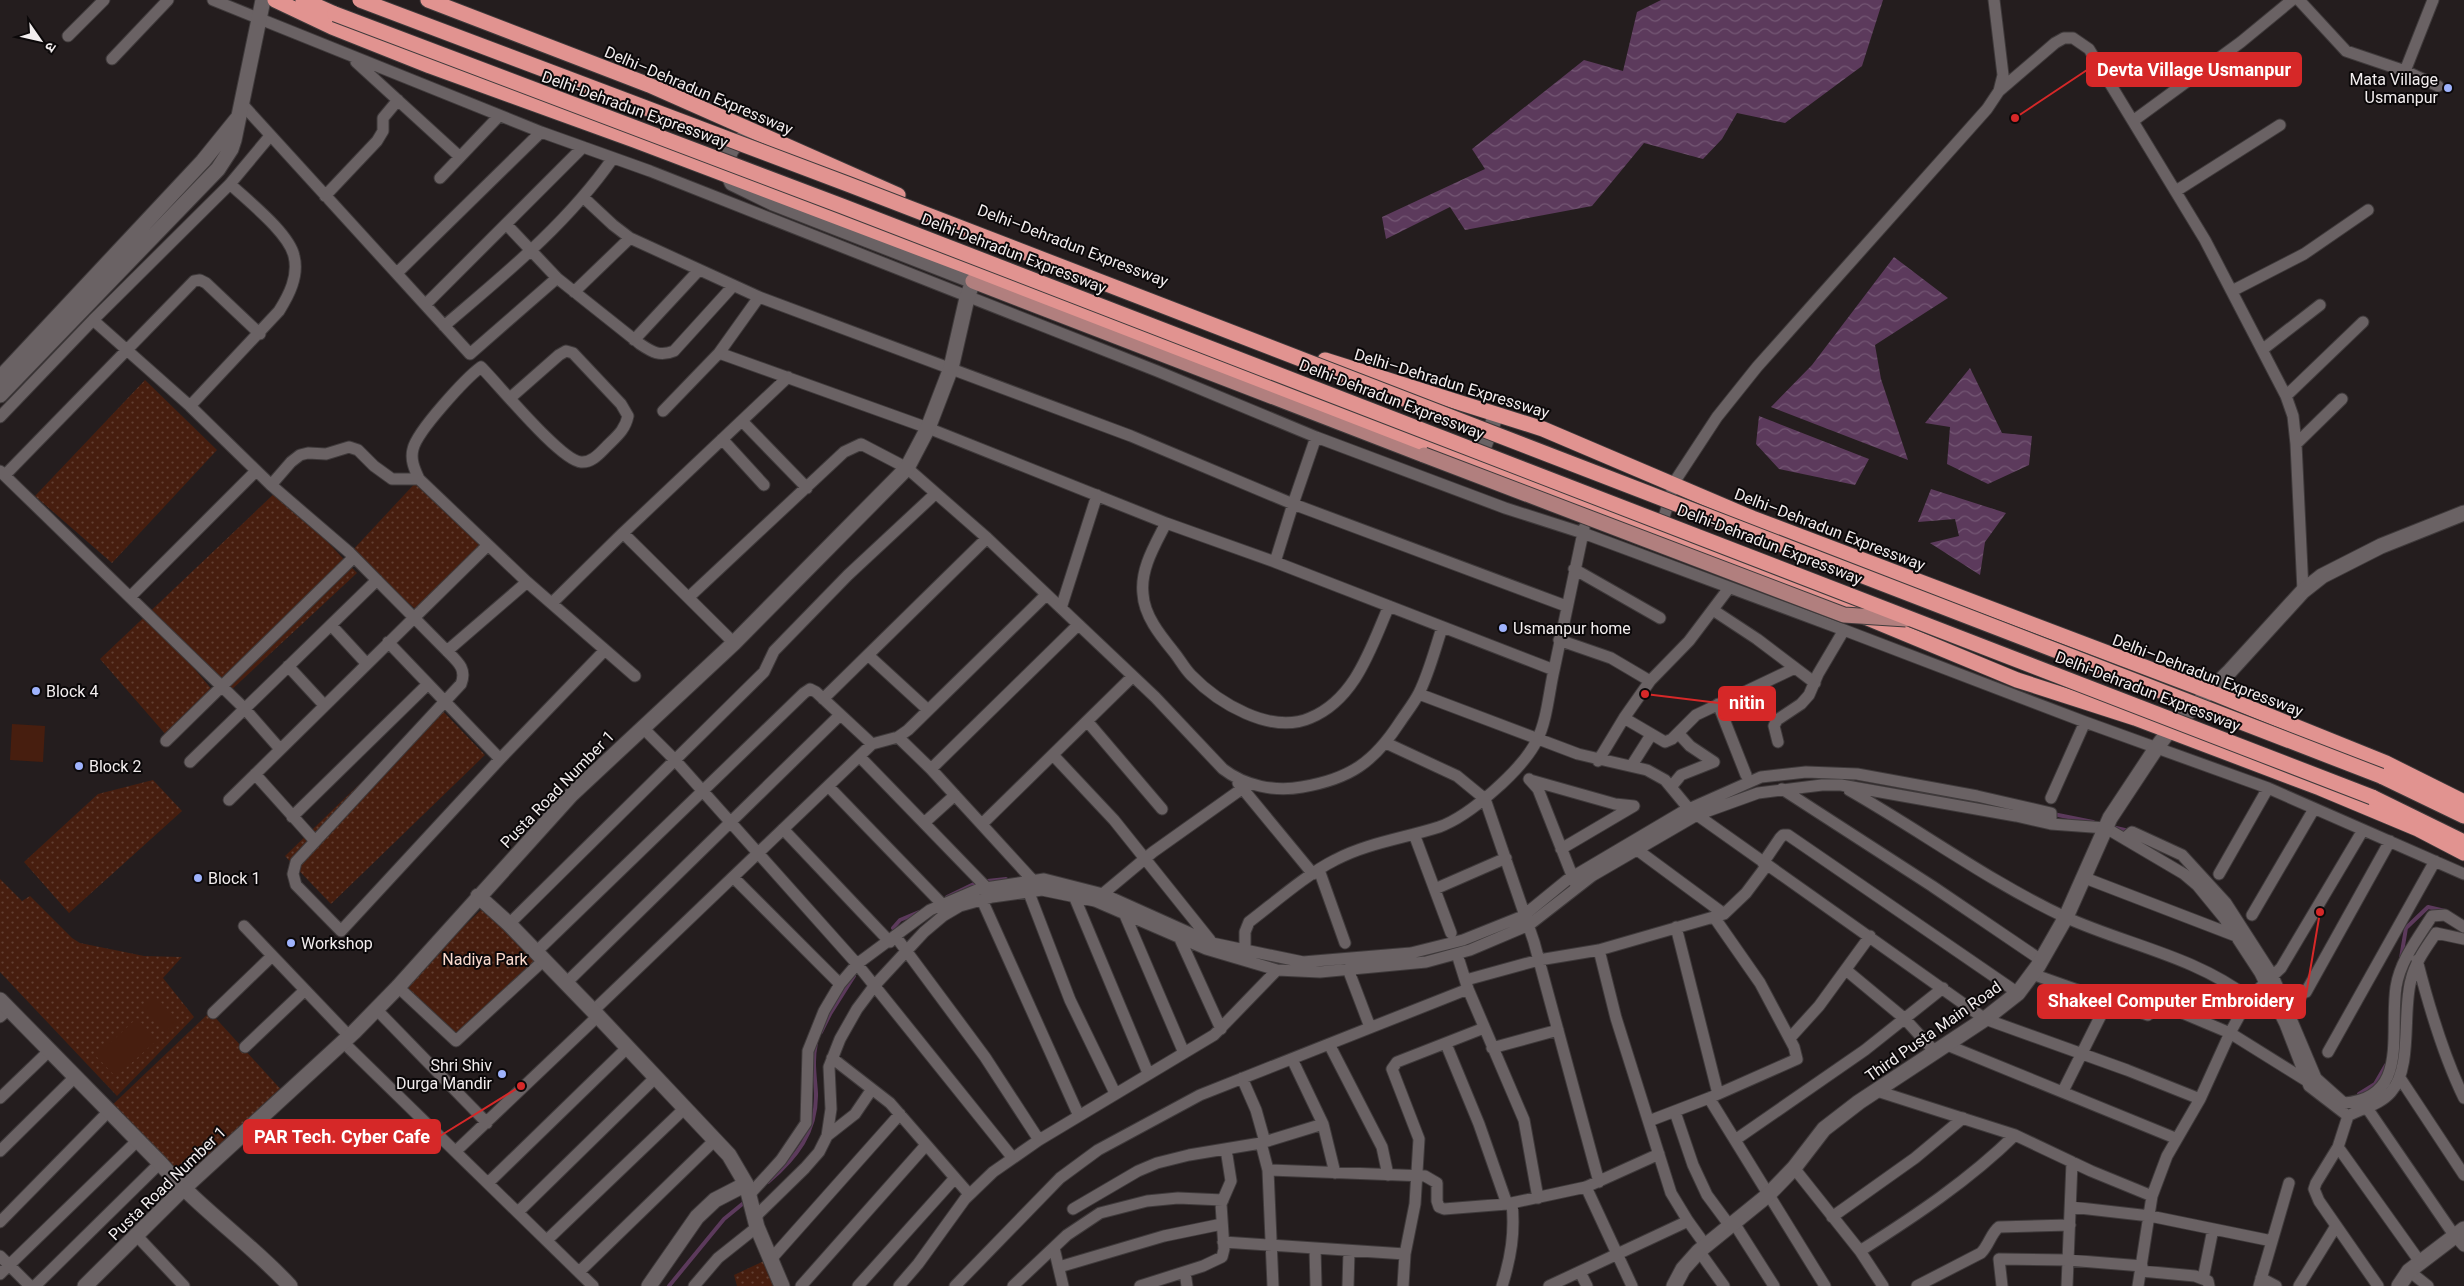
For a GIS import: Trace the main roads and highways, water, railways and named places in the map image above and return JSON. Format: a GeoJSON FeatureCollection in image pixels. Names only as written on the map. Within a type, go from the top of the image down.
{"type":"FeatureCollection","features":[{"type":"Feature","properties":{"kind":"highway"},"geometry":{"type":"LineString","coordinates":[[275,0],[332,27],[430,66],[728,176],[975,275],[1591,507],[1847,608],[2017,680],[2135,718],[2320,788],[2418,829],[2464,853]]}},
{"type":"Feature","properties":{"kind":"highway","name":"Delhi-Dehradun Expressway"},"geometry":{"type":"LineString","coordinates":[[303,0],[371,29],[824,199],[1918,620],[2372,797],[2464,842]]}},
{"type":"Feature","properties":{"kind":"highway","name":"Delhi-Dehradun Expressway"},"geometry":{"type":"LineString","coordinates":[[360,0],[832,178],[2157,688],[2380,776],[2464,816]]}},
{"type":"Feature","properties":{"kind":"highway","name":"Delhi–Dehradun Expressway"},"geometry":{"type":"LineString","coordinates":[[428,0],[649,85],[862,181],[1339,366],[1542,429],[1752,518],[2208,691],[2386,763],[2464,802]]}},
{"type":"Feature","properties":{"kind":"main road"},"geometry":{"type":"LineString","coordinates":[[975,275],[1844,615],[1918,620]]}},
{"type":"Feature","properties":{"kind":"water"},"geometry":{"type":"Polygon","coordinates":[[[1661,0],[1883,0],[1862,66],[1785,123],[1737,113],[1722,139],[1703,159],[1644,143],[1592,206],[1465,230],[1450,207],[1386,239],[1382,217],[1485,169],[1472,149],[1584,60],[1623,71],[1637,12],[1661,0]]]}},
{"type":"Feature","properties":{"kind":"water"},"geometry":{"type":"Polygon","coordinates":[[[1894,257],[1948,298],[1875,345],[1881,379],[1908,460],[1771,407],[1812,365],[1894,257]]]}},
{"type":"Feature","properties":{"kind":"water"},"geometry":{"type":"Polygon","coordinates":[[[1970,368],[2002,433],[2032,436],[2029,465],[1988,484],[1947,464],[1950,427],[1925,423],[1970,368]]]}},
{"type":"Feature","properties":{"kind":"water"},"geometry":{"type":"Polygon","coordinates":[[[1759,416],[1869,459],[1855,485],[1779,469],[1756,444],[1759,416]]]}},
{"type":"Feature","properties":{"kind":"water"},"geometry":{"type":"Polygon","coordinates":[[[1931,489],[2006,513],[1985,542],[1980,575],[1930,543],[1959,536],[1955,519],[1918,522],[1931,489]]]}},
{"type":"Feature","properties":{"kind":"waterway"},"geometry":{"type":"LineString","coordinates":[[2053,814],[2093,822]]}},
{"type":"Feature","properties":{"kind":"waterway"},"geometry":{"type":"LineString","coordinates":[[2112,827],[2129,831]]}},
{"type":"Feature","properties":{"kind":"waterway"},"geometry":{"type":"LineString","coordinates":[[947,897],[978,882],[1006,879]]}},
{"type":"Feature","properties":{"kind":"waterway"},"geometry":{"type":"LineString","coordinates":[[2401,958],[2406,928],[2428,907],[2445,911]]}},
{"type":"Feature","properties":{"kind":"waterway"},"geometry":{"type":"LineString","coordinates":[[893,928],[900,920],[919,912]]}},
{"type":"Feature","properties":{"kind":"waterway"},"geometry":{"type":"LineString","coordinates":[[821,1032],[854,976]]}},
{"type":"Feature","properties":{"kind":"waterway"},"geometry":{"type":"LineString","coordinates":[[768,1182],[796,1154],[809,1132],[815,1107],[814,1062],[816,1043]]}},
{"type":"Feature","properties":{"kind":"waterway"},"geometry":{"type":"LineString","coordinates":[[2359,1094],[2375,1084],[2386,1065]]}},
{"type":"Feature","properties":{"kind":"waterway"},"geometry":{"type":"LineString","coordinates":[[669,1286],[724,1219],[746,1201]]}},
{"type":"Feature","properties":{"kind":"place","name":"Mata Village Usmanpur"},"geometry":{"type":"Point","coordinates":[2448,88]}},
{"type":"Feature","properties":{"kind":"place","name":"Devta Village Usmanpur"},"geometry":{"type":"Point","coordinates":[2015,118]}},
{"type":"Feature","properties":{"kind":"place","name":"Usmanpur home"},"geometry":{"type":"Point","coordinates":[1503,628]}},
{"type":"Feature","properties":{"kind":"place","name":"Block 4"},"geometry":{"type":"Point","coordinates":[36,691]}},
{"type":"Feature","properties":{"kind":"place","name":"nitin"},"geometry":{"type":"Point","coordinates":[1645,694]}},
{"type":"Feature","properties":{"kind":"place","name":"Block 2"},"geometry":{"type":"Point","coordinates":[79,766]}},
{"type":"Feature","properties":{"kind":"place","name":"Block 1"},"geometry":{"type":"Point","coordinates":[198,878]}},
{"type":"Feature","properties":{"kind":"place","name":"Shakeel Computer Embroidery"},"geometry":{"type":"Point","coordinates":[2320,912]}},
{"type":"Feature","properties":{"kind":"place","name":"Workshop"},"geometry":{"type":"Point","coordinates":[291,943]}},
{"type":"Feature","properties":{"kind":"place","name":"Shri Shiv Durga Mandir"},"geometry":{"type":"Point","coordinates":[502,1074]}},
{"type":"Feature","properties":{"kind":"place","name":"PAR Tech. Cyber Cafe"},"geometry":{"type":"Point","coordinates":[521,1086]}},
{"type":"Feature","properties":{"kind":"park label","name":"Nadiya Park"},"geometry":{"type":"Point","coordinates":[485,959]}}]}
